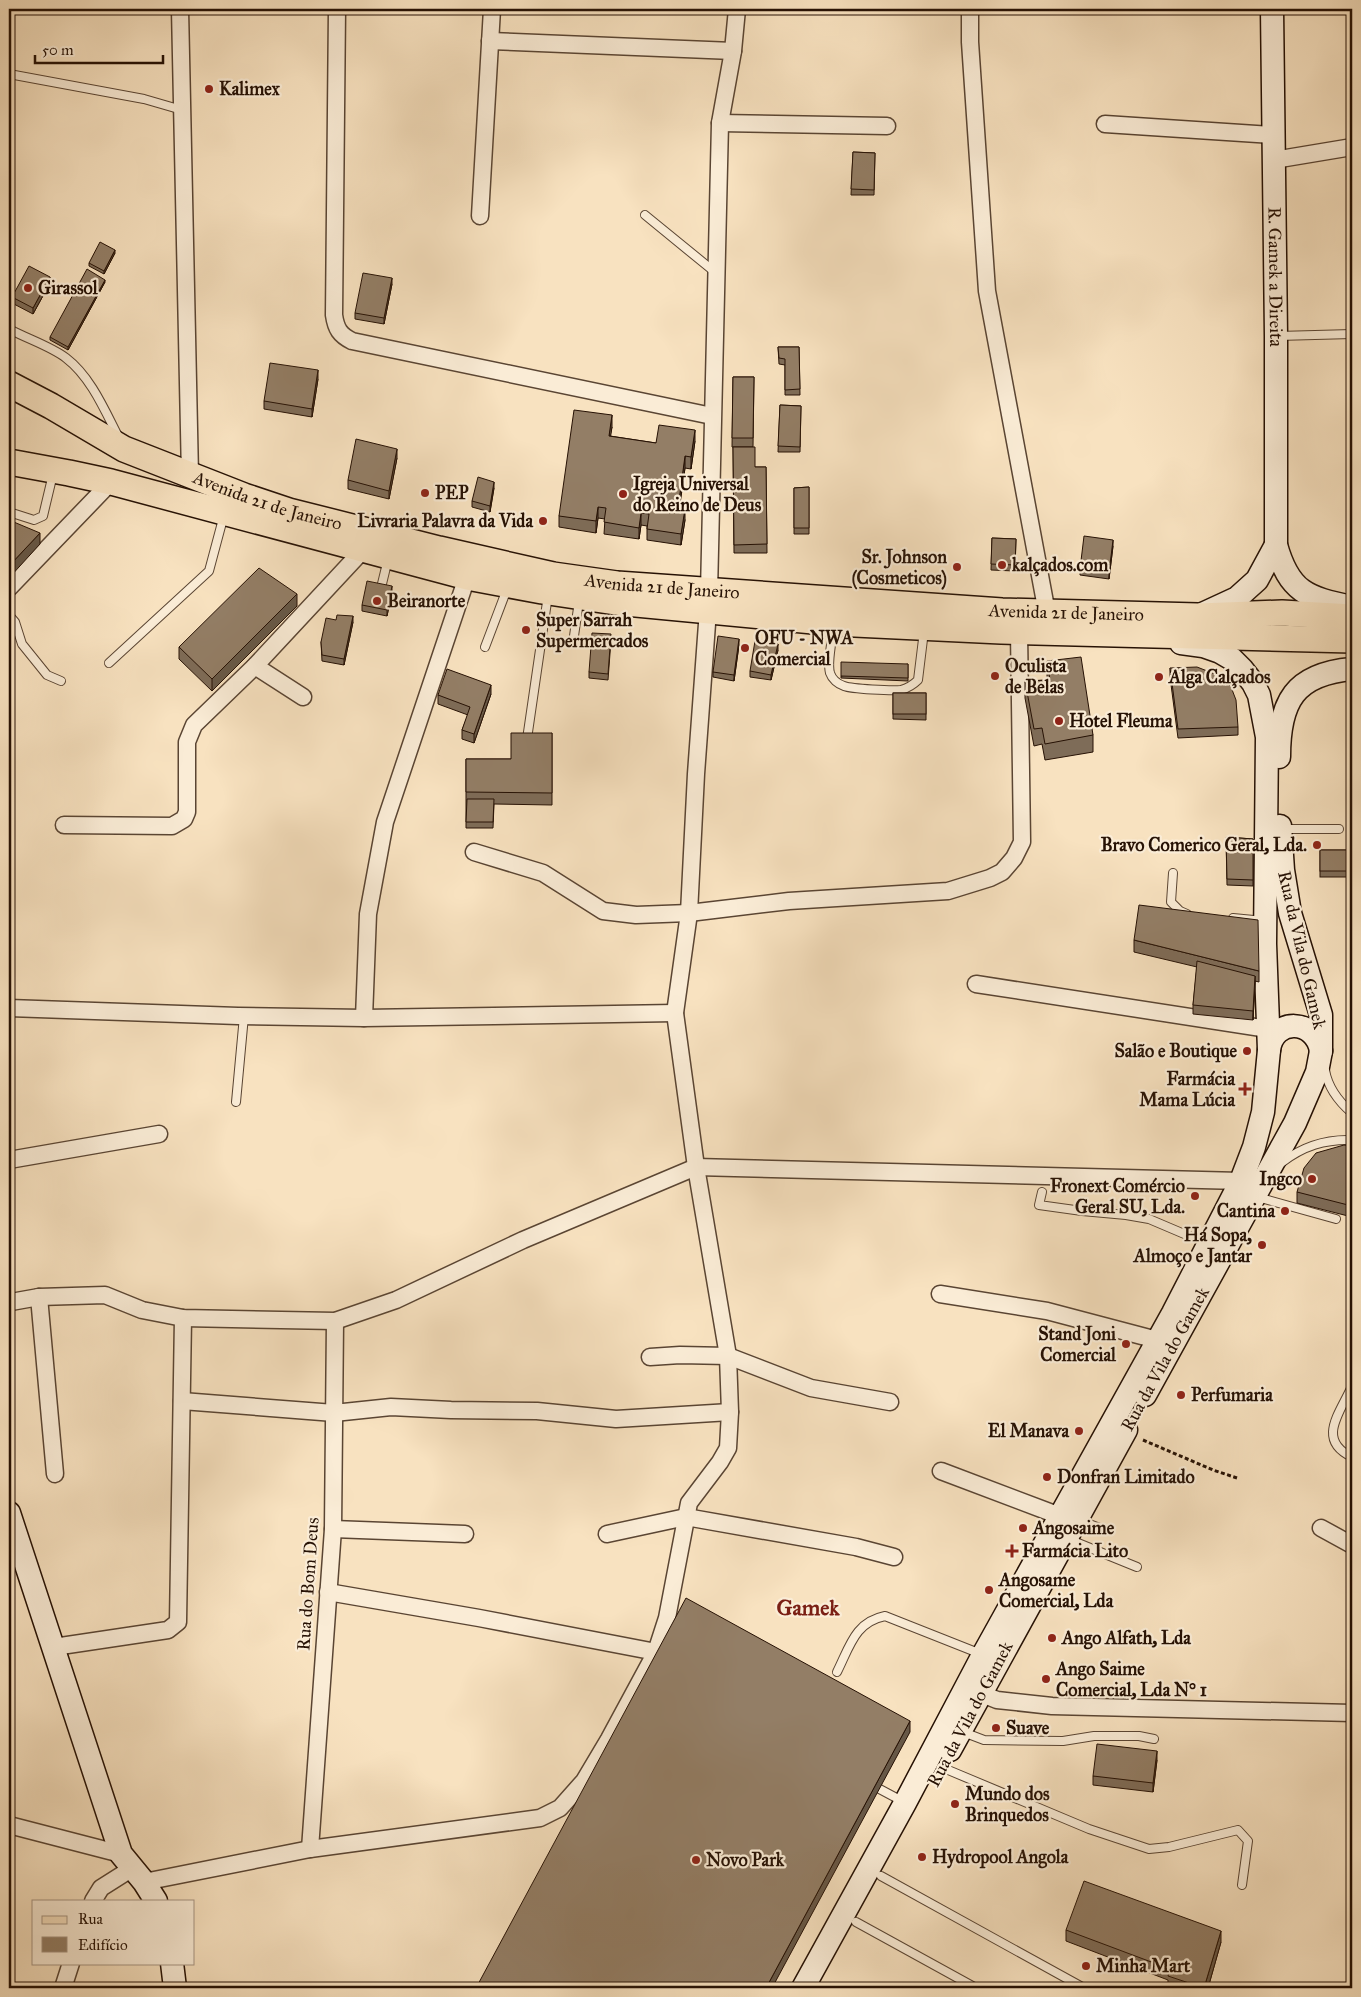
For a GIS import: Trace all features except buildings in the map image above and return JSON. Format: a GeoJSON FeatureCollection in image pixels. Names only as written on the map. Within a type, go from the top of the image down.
{"type":"FeatureCollection","features":[{"type":"Feature","properties":{"kind":"main road","name":"R. Gamek a Direita"},"geometry":{"type":"LineString","coordinates":[[1272,9],[1276,336],[1276,545]]}},
{"type":"Feature","properties":{"kind":"main road","name":"Avenida 21 de Janeiro"},"geometry":{"type":"LineString","coordinates":[[9,384],[51,406],[124,449],[190,476],[289,511],[474,558],[553,574],[834,623],[1019,632],[1352,640]]}},
{"type":"Feature","properties":{"kind":"main road"},"geometry":{"type":"LineString","coordinates":[[9,400],[124,449]]}},
{"type":"Feature","properties":{"kind":"main road"},"geometry":{"type":"LineString","coordinates":[[9,453],[61,471]]}},
{"type":"Feature","properties":{"kind":"main road","name":"Avenida 21 de Janeiro"},"geometry":{"type":"LineString","coordinates":[[9,462],[111,482],[467,577],[615,602],[708,601],[1047,613],[1198,616],[1282,613],[1352,616]]}},
{"type":"Feature","properties":{"kind":"main road"},"geometry":{"type":"LineString","coordinates":[[1276,545],[1281,564],[1291,582],[1302,591],[1331,602],[1352,607]]}},
{"type":"Feature","properties":{"kind":"main road"},"geometry":{"type":"LineString","coordinates":[[1198,616],[1237,598],[1256,580],[1276,545]]}},
{"type":"Feature","properties":{"kind":"main road","name":"Rua da Vila do Gamek"},"geometry":{"type":"LineString","coordinates":[[803,1988],[905,1803],[983,1655],[1068,1524],[1124,1432],[1254,1185],[1254,1146],[1263,1112],[1268,1039],[1265,921],[1267,737],[1259,695],[1253,683],[1232,659],[1220,652],[1202,646],[1106,634]]}},
{"type":"Feature","properties":{"kind":"main road","name":"Rua da Vila do Gamek"},"geometry":{"type":"LineString","coordinates":[[821,1988],[960,1731],[982,1694],[1068,1524],[1157,1340],[1211,1240],[1254,1185],[1295,1123],[1311,1090],[1321,1051],[1321,1015],[1290,913],[1283,870],[1280,830],[1279,735],[1285,712],[1300,687],[1314,677],[1333,671],[1352,669]]}},
{"type":"Feature","properties":{"kind":"main road"},"geometry":{"type":"LineString","coordinates":[[1268,1039],[1271,1041],[1279,1031],[1296,1026],[1304,1028],[1315,1035],[1321,1051]]}},
{"type":"Feature","properties":{"kind":"main road"},"geometry":{"type":"LineString","coordinates":[[9,1513],[132,1868],[155,1900]]}},
{"type":"Feature","properties":{"kind":"main road"},"geometry":{"type":"LineString","coordinates":[[172,1964],[175,1988]]}},
{"type":"Feature","properties":{"kind":"street"},"geometry":{"type":"LineString","coordinates":[[180,9],[190,476]]}},
{"type":"Feature","properties":{"kind":"street"},"geometry":{"type":"LineString","coordinates":[[337,9],[334,315],[336,327],[343,337],[352,341],[712,416]]}},
{"type":"Feature","properties":{"kind":"street"},"geometry":{"type":"LineString","coordinates":[[480,216],[492,9]]}},
{"type":"Feature","properties":{"kind":"street"},"geometry":{"type":"LineString","coordinates":[[94,1900],[101,1888],[132,1868],[310,1849],[540,1818],[560,1808],[589,1773],[656,1652],[667,1618],[689,1503],[720,1462],[728,1448],[730,1412],[728,1356],[696,1168],[675,1014],[689,914],[708,601],[720,123],[737,9]]}},
{"type":"Feature","properties":{"kind":"street"},"geometry":{"type":"LineString","coordinates":[[970,9],[970,42],[985,275],[1047,613]]}},
{"type":"Feature","properties":{"kind":"street"},"geometry":{"type":"LineString","coordinates":[[490,41],[732,51]]}},
{"type":"Feature","properties":{"kind":"street"},"geometry":{"type":"LineString","coordinates":[[720,123],[887,126]]}},
{"type":"Feature","properties":{"kind":"street"},"geometry":{"type":"LineString","coordinates":[[1105,124],[1273,135]]}},
{"type":"Feature","properties":{"kind":"street"},"geometry":{"type":"LineString","coordinates":[[1274,160],[1352,147]]}},
{"type":"Feature","properties":{"kind":"street"},"geometry":{"type":"LineString","coordinates":[[9,588],[111,482]]}},
{"type":"Feature","properties":{"kind":"street"},"geometry":{"type":"LineString","coordinates":[[64,825],[172,826],[184,819],[187,812],[187,742],[189,733],[194,725],[255,666],[363,550]]}},
{"type":"Feature","properties":{"kind":"street"},"geometry":{"type":"LineString","coordinates":[[364,1018],[368,914],[385,822],[467,577]]}},
{"type":"Feature","properties":{"kind":"street"},"geometry":{"type":"LineString","coordinates":[[474,852],[543,873],[603,911],[636,915],[689,914],[789,901],[948,890],[990,878],[1002,872],[1014,858],[1022,842],[1019,632]]}},
{"type":"Feature","properties":{"kind":"street"},"geometry":{"type":"LineString","coordinates":[[255,666],[303,697]]}},
{"type":"Feature","properties":{"kind":"street"},"geometry":{"type":"LineString","coordinates":[[976,984],[1268,1039]]}},
{"type":"Feature","properties":{"kind":"street"},"geometry":{"type":"LineString","coordinates":[[9,1008],[364,1018],[675,1014]]}},
{"type":"Feature","properties":{"kind":"street"},"geometry":{"type":"LineString","coordinates":[[9,1160],[159,1134]]}},
{"type":"Feature","properties":{"kind":"street"},"geometry":{"type":"LineString","coordinates":[[11,1302],[39,1297],[105,1295],[142,1310],[183,1318],[335,1321],[396,1300],[523,1240],[696,1168],[1254,1185]]}},
{"type":"Feature","properties":{"kind":"street"},"geometry":{"type":"LineString","coordinates":[[940,1294],[1048,1311],[1157,1340]]}},
{"type":"Feature","properties":{"kind":"street"},"geometry":{"type":"LineString","coordinates":[[39,1297],[55,1474]]}},
{"type":"Feature","properties":{"kind":"street"},"geometry":{"type":"LineString","coordinates":[[54,1647],[168,1630],[178,1622],[183,1318]]}},
{"type":"Feature","properties":{"kind":"street","name":"Rua do Bom Deus"},"geometry":{"type":"LineString","coordinates":[[310,1849],[333,1528],[335,1321]]}},
{"type":"Feature","properties":{"kind":"street"},"geometry":{"type":"LineString","coordinates":[[650,1357],[680,1355],[728,1356],[810,1388],[890,1402]]}},
{"type":"Feature","properties":{"kind":"street"},"geometry":{"type":"LineString","coordinates":[[182,1401],[334,1413],[391,1407],[537,1411],[616,1419],[730,1412]]}},
{"type":"Feature","properties":{"kind":"street"},"geometry":{"type":"LineString","coordinates":[[942,1471],[1068,1524]]}},
{"type":"Feature","properties":{"kind":"street"},"geometry":{"type":"LineString","coordinates":[[607,1534],[686,1516],[856,1547],[894,1556]]}},
{"type":"Feature","properties":{"kind":"street"},"geometry":{"type":"LineString","coordinates":[[333,1528],[465,1534]]}},
{"type":"Feature","properties":{"kind":"street"},"geometry":{"type":"LineString","coordinates":[[1321,1528],[1352,1545]]}},
{"type":"Feature","properties":{"kind":"street"},"geometry":{"type":"LineString","coordinates":[[328,1592],[479,1618],[656,1652]]}},
{"type":"Feature","properties":{"kind":"street"},"geometry":{"type":"LineString","coordinates":[[982,1694],[997,1700],[1052,1706],[1352,1713]]}},
{"type":"Feature","properties":{"kind":"street"},"geometry":{"type":"LineString","coordinates":[[9,1825],[66,1841],[132,1868]]}},
{"type":"Feature","properties":{"kind":"street"},"geometry":{"type":"LineString","coordinates":[[63,1988],[71,1964]]}},
{"type":"Feature","properties":{"kind":"lane"},"geometry":{"type":"LineString","coordinates":[[9,74],[144,99],[182,110]]}},
{"type":"Feature","properties":{"kind":"lane"},"geometry":{"type":"LineString","coordinates":[[645,215],[716,273]]}},
{"type":"Feature","properties":{"kind":"lane"},"geometry":{"type":"LineString","coordinates":[[9,331],[11,330],[64,357],[76,367],[101,403],[124,449]]}},
{"type":"Feature","properties":{"kind":"lane"},"geometry":{"type":"LineString","coordinates":[[1276,336],[1352,334]]}},
{"type":"Feature","properties":{"kind":"lane"},"geometry":{"type":"LineString","coordinates":[[9,512],[34,520],[43,516],[61,471]]}},
{"type":"Feature","properties":{"kind":"lane"},"geometry":{"type":"LineString","coordinates":[[109,663],[209,570],[224,513]]}},
{"type":"Feature","properties":{"kind":"lane"},"geometry":{"type":"LineString","coordinates":[[380,592],[388,557]]}},
{"type":"Feature","properties":{"kind":"lane"},"geometry":{"type":"LineString","coordinates":[[485,647],[509,585]]}},
{"type":"Feature","properties":{"kind":"lane"},"geometry":{"type":"LineString","coordinates":[[527,739],[548,592]]}},
{"type":"Feature","properties":{"kind":"lane"},"geometry":{"type":"LineString","coordinates":[[574,636],[580,597]]}},
{"type":"Feature","properties":{"kind":"lane"},"geometry":{"type":"LineString","coordinates":[[9,615],[15,622],[22,644],[47,675],[61,681]]}},
{"type":"Feature","properties":{"kind":"lane"},"geometry":{"type":"LineString","coordinates":[[834,623],[829,666],[830,674],[834,681],[844,687],[880,690],[900,690],[910,687],[918,680],[924,627]]}},
{"type":"Feature","properties":{"kind":"lane"},"geometry":{"type":"LineString","coordinates":[[1280,830],[1339,829]]}},
{"type":"Feature","properties":{"kind":"lane"},"geometry":{"type":"LineString","coordinates":[[1174,873],[1171,902],[1180,911],[1199,916]]}},
{"type":"Feature","properties":{"kind":"lane"},"geometry":{"type":"LineString","coordinates":[[1223,918],[1265,921]]}},
{"type":"Feature","properties":{"kind":"lane"},"geometry":{"type":"LineString","coordinates":[[236,1102],[244,1016]]}},
{"type":"Feature","properties":{"kind":"lane"},"geometry":{"type":"LineString","coordinates":[[1321,1051],[1327,1081],[1342,1104],[1352,1113]]}},
{"type":"Feature","properties":{"kind":"lane"},"geometry":{"type":"LineString","coordinates":[[1336,1219],[1254,1185],[1302,1148],[1328,1141],[1352,1140]]}},
{"type":"Feature","properties":{"kind":"lane"},"geometry":{"type":"LineString","coordinates":[[1042,1192],[1039,1205],[1082,1211],[1126,1214],[1149,1219],[1189,1236],[1211,1240]]}},
{"type":"Feature","properties":{"kind":"lane"},"geometry":{"type":"LineString","coordinates":[[1352,1386],[1332,1430],[1336,1446],[1341,1452],[1352,1458]]}},
{"type":"Feature","properties":{"kind":"lane"},"geometry":{"type":"LineString","coordinates":[[1068,1524],[1102,1529]]}},
{"type":"Feature","properties":{"kind":"lane"},"geometry":{"type":"LineString","coordinates":[[1068,1524],[1137,1566]]}},
{"type":"Feature","properties":{"kind":"lane"},"geometry":{"type":"LineString","coordinates":[[837,1672],[860,1628],[873,1618],[886,1616],[983,1655]]}},
{"type":"Feature","properties":{"kind":"lane"},"geometry":{"type":"LineString","coordinates":[[960,1731],[984,1740],[1063,1741],[1094,1736],[1138,1736],[1154,1739]]}},
{"type":"Feature","properties":{"kind":"lane"},"geometry":{"type":"LineString","coordinates":[[941,1767],[1090,1829],[1148,1849],[1169,1847],[1238,1830],[1248,1841],[1242,1885]]}},
{"type":"Feature","properties":{"kind":"lane"},"geometry":{"type":"LineString","coordinates":[[861,1779],[905,1803]]}},
{"type":"Feature","properties":{"kind":"lane"},"geometry":{"type":"LineString","coordinates":[[881,1876],[1084,1988]]}},
{"type":"Feature","properties":{"kind":"lane"},"geometry":{"type":"LineString","coordinates":[[856,1922],[976,1988]]}},
{"type":"Feature","properties":{"kind":"path"},"geometry":{"type":"LineString","coordinates":[[1124,1432],[1213,1470],[1237,1478]]}},
{"type":"Feature","properties":{"kind":"place","name":"Kalimex"},"geometry":{"type":"Point","coordinates":[209,89]}},
{"type":"Feature","properties":{"kind":"place","name":"Girassol"},"geometry":{"type":"Point","coordinates":[28,288]}},
{"type":"Feature","properties":{"kind":"place","name":"PEP"},"geometry":{"type":"Point","coordinates":[425,493]}},
{"type":"Feature","properties":{"kind":"place","name":"Igreja Universal do Reino de Deus"},"geometry":{"type":"Point","coordinates":[623,494]}},
{"type":"Feature","properties":{"kind":"place","name":"Livraria Palavra da Vida"},"geometry":{"type":"Point","coordinates":[543,521]}},
{"type":"Feature","properties":{"kind":"place","name":"kalçados.com"},"geometry":{"type":"Point","coordinates":[1002,565]}},
{"type":"Feature","properties":{"kind":"place","name":"Sr. Johnson (Cosmeticos)"},"geometry":{"type":"Point","coordinates":[957,567]}},
{"type":"Feature","properties":{"kind":"place","name":"Beiranorte"},"geometry":{"type":"Point","coordinates":[377,601]}},
{"type":"Feature","properties":{"kind":"place","name":"Super Sarrah Supermercados"},"geometry":{"type":"Point","coordinates":[526,630]}},
{"type":"Feature","properties":{"kind":"place","name":"OFU - NWA Comercial"},"geometry":{"type":"Point","coordinates":[745,648]}},
{"type":"Feature","properties":{"kind":"place","name":"Oculista de Belas"},"geometry":{"type":"Point","coordinates":[995,676]}},
{"type":"Feature","properties":{"kind":"place","name":"Alga Calçados"},"geometry":{"type":"Point","coordinates":[1159,677]}},
{"type":"Feature","properties":{"kind":"place","name":"Hotel Fleuma"},"geometry":{"type":"Point","coordinates":[1059,721]}},
{"type":"Feature","properties":{"kind":"place","name":"Bravo Comerico Geral, Lda."},"geometry":{"type":"Point","coordinates":[1317,845]}},
{"type":"Feature","properties":{"kind":"place","name":"Salão e Boutique"},"geometry":{"type":"Point","coordinates":[1247,1051]}},
{"type":"Feature","properties":{"kind":"place","name":"Farmácia Mama Lúcia"},"geometry":{"type":"Point","coordinates":[1245,1089]}},
{"type":"Feature","properties":{"kind":"place","name":"Ingco"},"geometry":{"type":"Point","coordinates":[1312,1179]}},
{"type":"Feature","properties":{"kind":"place","name":"Fronext Comércio Geral SU, Lda."},"geometry":{"type":"Point","coordinates":[1195,1196]}},
{"type":"Feature","properties":{"kind":"place","name":"Cantina"},"geometry":{"type":"Point","coordinates":[1285,1211]}},
{"type":"Feature","properties":{"kind":"place","name":"Há Sopa, Almoço e Jantar"},"geometry":{"type":"Point","coordinates":[1262,1245]}},
{"type":"Feature","properties":{"kind":"place","name":"Stand Joni Comercial"},"geometry":{"type":"Point","coordinates":[1126,1344]}},
{"type":"Feature","properties":{"kind":"place","name":"Perfumaria"},"geometry":{"type":"Point","coordinates":[1181,1395]}},
{"type":"Feature","properties":{"kind":"place","name":"El Manava"},"geometry":{"type":"Point","coordinates":[1079,1431]}},
{"type":"Feature","properties":{"kind":"place","name":"Donfran Limitado"},"geometry":{"type":"Point","coordinates":[1047,1477]}},
{"type":"Feature","properties":{"kind":"place","name":"Angosaime"},"geometry":{"type":"Point","coordinates":[1023,1528]}},
{"type":"Feature","properties":{"kind":"place","name":"Farmácia Lito"},"geometry":{"type":"Point","coordinates":[1012,1551]}},
{"type":"Feature","properties":{"kind":"place","name":"Angosame Comercial, Lda"},"geometry":{"type":"Point","coordinates":[989,1590]}},
{"type":"Feature","properties":{"kind":"place","name":"Ango Alfath, Lda"},"geometry":{"type":"Point","coordinates":[1052,1638]}},
{"type":"Feature","properties":{"kind":"place","name":"Ango Saime Comercial, Lda N° 1"},"geometry":{"type":"Point","coordinates":[1046,1679]}},
{"type":"Feature","properties":{"kind":"place","name":"Suave"},"geometry":{"type":"Point","coordinates":[996,1728]}},
{"type":"Feature","properties":{"kind":"place","name":"Mundo dos Brinquedos"},"geometry":{"type":"Point","coordinates":[955,1804]}},
{"type":"Feature","properties":{"kind":"place","name":"Hydropool Angola"},"geometry":{"type":"Point","coordinates":[922,1857]}},
{"type":"Feature","properties":{"kind":"place","name":"Novo Park"},"geometry":{"type":"Point","coordinates":[696,1860]}},
{"type":"Feature","properties":{"kind":"place","name":"Minha Mart"},"geometry":{"type":"Point","coordinates":[1086,1966]}},
{"type":"Feature","properties":{"kind":"district","name":"Gamek"},"geometry":{"type":"Point","coordinates":[808,1607]}}]}
